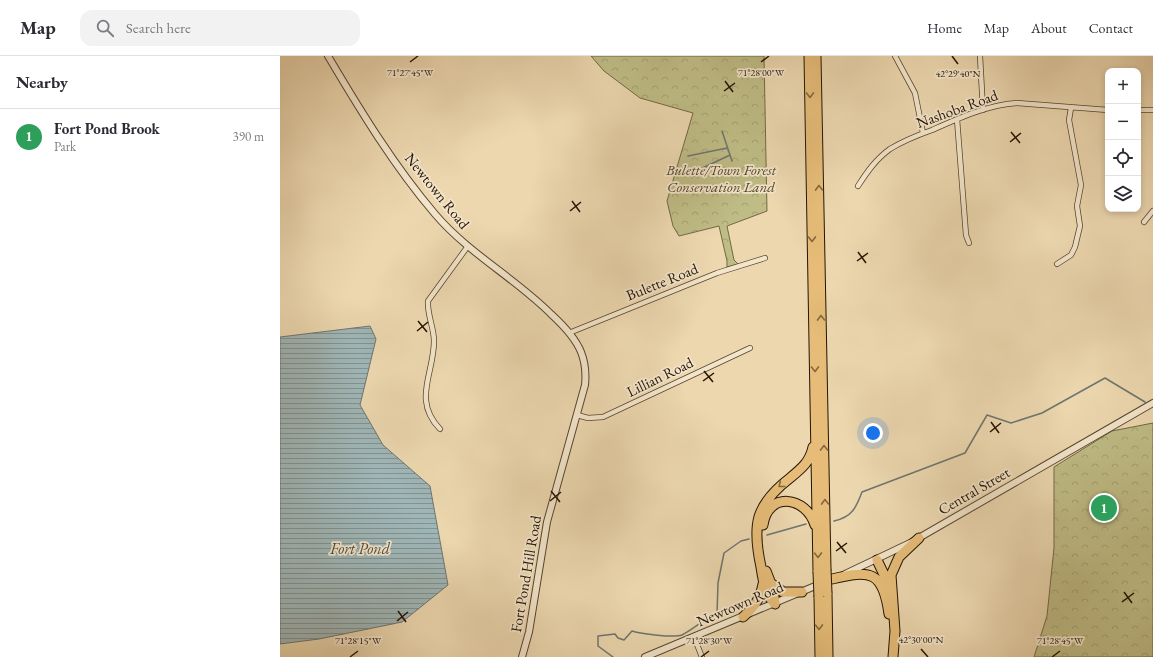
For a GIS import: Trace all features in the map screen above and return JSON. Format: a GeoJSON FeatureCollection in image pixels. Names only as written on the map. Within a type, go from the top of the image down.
{"type":"FeatureCollection","features":[{"type":"Feature","properties":{"kind":"highway"},"geometry":{"type":"LineString","coordinates":[[809,56],[816,432],[821,488],[818,534],[822,570]]}},
{"type":"Feature","properties":{"kind":"highway"},"geometry":{"type":"LineString","coordinates":[[816,56],[823,595],[820,657]]}},
{"type":"Feature","properties":{"kind":"highway"},"geometry":{"type":"LineString","coordinates":[[775,604],[767,592],[763,577],[757,534],[760,514],[767,498],[773,491],[807,464],[812,454],[816,432]]}},
{"type":"Feature","properties":{"kind":"highway"},"geometry":{"type":"LineString","coordinates":[[775,604],[775,596],[765,565],[762,544],[763,521],[770,509],[782,502],[789,501],[800,504],[809,512],[818,534]]}},
{"type":"Feature","properties":{"kind":"highway"},"geometry":{"type":"LineString","coordinates":[[893,657],[895,631],[891,574],[895,564],[902,554],[919,538]]}},
{"type":"Feature","properties":{"kind":"highway"},"geometry":{"type":"LineString","coordinates":[[877,560],[886,575],[892,594]]}},
{"type":"Feature","properties":{"kind":"highway"},"geometry":{"type":"LineString","coordinates":[[877,560],[882,586],[888,605],[890,622],[890,640],[887,657]]}},
{"type":"Feature","properties":{"kind":"highway"},"geometry":{"type":"LineString","coordinates":[[832,579],[857,573],[875,578],[882,586]]}},
{"type":"Feature","properties":{"kind":"highway"},"geometry":{"type":"LineString","coordinates":[[743,617],[756,605],[759,600],[763,585],[763,577]]}},
{"type":"Feature","properties":{"kind":"highway"},"geometry":{"type":"LineString","coordinates":[[771,584],[783,592],[802,592]]}},
{"type":"Feature","properties":{"kind":"highway"},"geometry":{"type":"LineString","coordinates":[[823,595],[829,657]]}},
{"type":"Feature","properties":{"kind":"street","name":"Newtown Road"},"geometry":{"type":"LineString","coordinates":[[328,56],[360,109],[401,169],[434,212],[448,228],[468,246],[532,296],[569,333],[581,353],[585,380]]}},
{"type":"Feature","properties":{"kind":"street"},"geometry":{"type":"LineString","coordinates":[[895,56],[915,93],[923,134]]}},
{"type":"Feature","properties":{"kind":"street"},"geometry":{"type":"LineString","coordinates":[[980,56],[983,110]]}},
{"type":"Feature","properties":{"kind":"street","name":"Nashoba Road"},"geometry":{"type":"LineString","coordinates":[[858,186],[868,170],[890,150],[957,119],[983,110],[1003,104],[1017,103],[1105,110]]}},
{"type":"Feature","properties":{"kind":"street"},"geometry":{"type":"LineString","coordinates":[[1057,264],[1071,255],[1075,247],[1080,226],[1077,206],[1081,185],[1068,120],[1071,108]]}},
{"type":"Feature","properties":{"kind":"street"},"geometry":{"type":"LineString","coordinates":[[1141,110],[1153,110]]}},
{"type":"Feature","properties":{"kind":"street"},"geometry":{"type":"LineString","coordinates":[[957,119],[966,235],[970,243]]}},
{"type":"Feature","properties":{"kind":"street"},"geometry":{"type":"LineString","coordinates":[[1144,222],[1153,211]]}},
{"type":"Feature","properties":{"kind":"street"},"geometry":{"type":"LineString","coordinates":[[440,429],[430,417],[426,398],[428,372],[434,352],[434,339],[428,301],[468,246]]}},
{"type":"Feature","properties":{"kind":"street","name":"Bulette Road"},"geometry":{"type":"LineString","coordinates":[[569,333],[717,273],[765,258]]}},
{"type":"Feature","properties":{"kind":"street","name":"Lillian Road"},"geometry":{"type":"LineString","coordinates":[[577,415],[588,418],[603,417],[750,348]]}},
{"type":"Feature","properties":{"kind":"street","name":"Fort Pond Hill Road"},"geometry":{"type":"LineString","coordinates":[[523,657],[526,648],[547,522],[577,415],[585,380]]}},
{"type":"Feature","properties":{"kind":"street","name":"Central Street"},"geometry":{"type":"LineString","coordinates":[[802,592],[877,560],[919,538],[1153,403]]}},
{"type":"Feature","properties":{"kind":"street","name":"Newtown Road"},"geometry":{"type":"LineString","coordinates":[[644,657],[802,592]]}},
{"type":"Feature","properties":{"kind":"street"},"geometry":{"type":"LineString","coordinates":[[694,637],[702,657]]}},
{"type":"Feature","properties":{"kind":"green space","name":"Bulette/Town Forest Conservation Land"},"geometry":{"type":"Polygon","coordinates":[[[591,56],[764,56],[767,211],[727,226],[734,260],[738,264],[727,267],[719,226],[679,236],[673,226],[667,201],[693,113],[640,98],[604,71],[591,56]]]}},
{"type":"Feature","properties":{"kind":"green space"},"geometry":{"type":"Polygon","coordinates":[[[1153,423],[1153,657],[1034,657],[1047,616],[1054,548],[1054,467],[1112,431],[1153,423]]]}},
{"type":"Feature","properties":{"kind":"water","name":"Fort Pond"},"geometry":{"type":"Polygon","coordinates":[[[370,326],[376,339],[360,405],[383,445],[430,486],[448,585],[402,622],[319,639],[280,644],[280,337],[370,326]]]}},
{"type":"Feature","properties":{"kind":"waterway"},"geometry":{"type":"LineString","coordinates":[[722,131],[732,161]]}},
{"type":"Feature","properties":{"kind":"waterway"},"geometry":{"type":"LineString","coordinates":[[688,156],[727,148]]}},
{"type":"Feature","properties":{"kind":"waterway"},"geometry":{"type":"LineString","coordinates":[[692,173],[730,155]]}},
{"type":"Feature","properties":{"kind":"waterway"},"geometry":{"type":"LineString","coordinates":[[834,521],[845,517],[852,511],[858,503],[862,492],[965,453],[987,415],[1011,423],[1042,413],[1105,378],[1145,402]]}},
{"type":"Feature","properties":{"kind":"waterway"},"geometry":{"type":"LineString","coordinates":[[767,535],[806,524]]}},
{"type":"Feature","properties":{"kind":"waterway"},"geometry":{"type":"LineString","coordinates":[[613,657],[598,646],[598,636],[615,634],[618,638],[624,640],[632,631],[657,635],[678,636],[686,633],[717,614],[718,583],[724,553],[741,541],[749,539]]}},
{"type":"Feature","properties":{"kind":"place","name":"Fort Pond Brook"},"geometry":{"type":"Point","coordinates":[1104,508]}}]}
